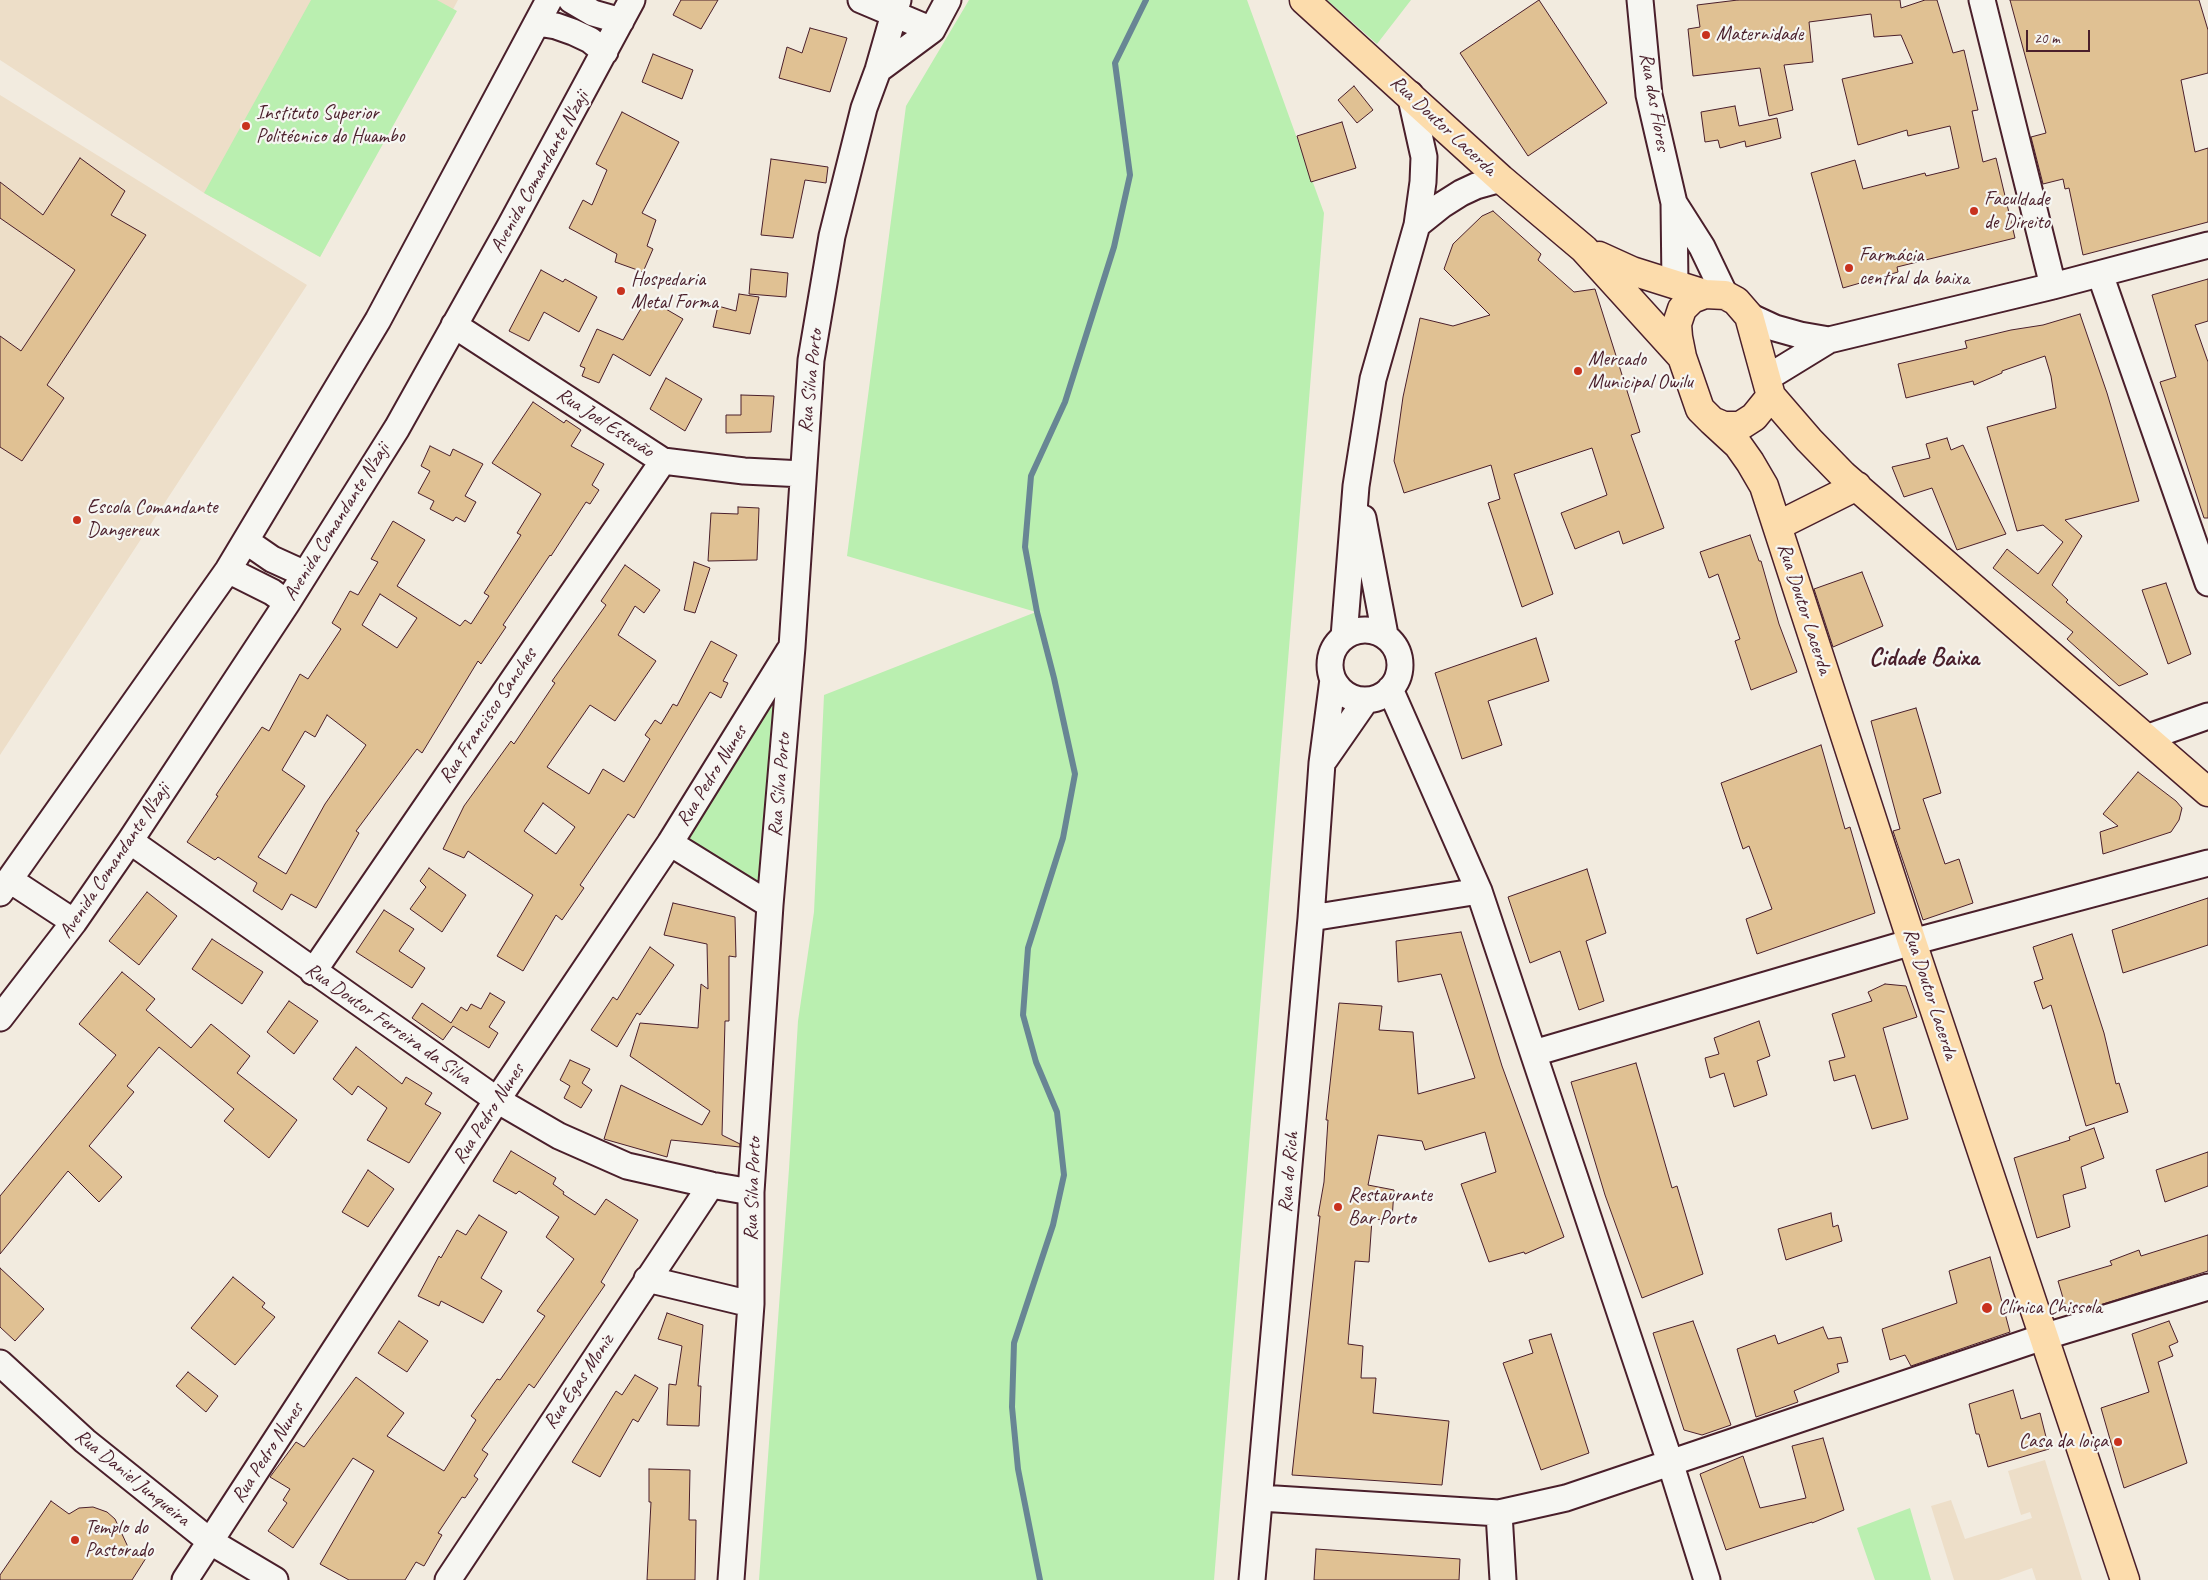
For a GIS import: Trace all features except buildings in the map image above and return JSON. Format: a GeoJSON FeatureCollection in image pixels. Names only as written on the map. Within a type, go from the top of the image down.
{"type":"FeatureCollection","features":[{"type":"Feature","properties":{"kind":"main road","name":"Rua Doutor Lacerda"},"geometry":{"type":"LineString","coordinates":[[1304,0],[1410,94],[1501,179],[1584,249],[1682,357]]}},
{"type":"Feature","properties":{"kind":"main road","name":"Rua Doutor Lacerda"},"geometry":{"type":"LineString","coordinates":[[1584,249],[1632,271],[1675,285],[1715,294]]}},
{"type":"Feature","properties":{"kind":"main road","name":"Rua Doutor Lacerda"},"geometry":{"type":"LineString","coordinates":[[1675,285],[1677,324],[1682,357],[1700,409],[1738,445],[1761,478],[1912,942],[2126,1580]]}},
{"type":"Feature","properties":{"kind":"main road"},"geometry":{"type":"LineString","coordinates":[[1677,324],[1682,309],[1692,300],[1715,294],[1736,301],[1749,316],[1769,387],[1809,440],[1856,486],[2208,792]]}},
{"type":"Feature","properties":{"kind":"main road"},"geometry":{"type":"LineString","coordinates":[[1712,421],[1724,426],[1740,426],[1754,417],[1769,387]]}},
{"type":"Feature","properties":{"kind":"main road"},"geometry":{"type":"LineString","coordinates":[[1777,526],[1856,486]]}},
{"type":"Feature","properties":{"kind":"street"},"geometry":{"type":"LineString","coordinates":[[74,922],[5,886],[228,570],[246,541],[378,320],[549,0]]}},
{"type":"Feature","properties":{"kind":"street"},"geometry":{"type":"LineString","coordinates":[[571,0],[593,13],[627,10]]}},
{"type":"Feature","properties":{"kind":"street"},"geometry":{"type":"LineString","coordinates":[[861,0],[896,7],[932,30]]}},
{"type":"Feature","properties":{"kind":"street"},"geometry":{"type":"LineString","coordinates":[[878,70],[932,30],[948,0]]}},
{"type":"Feature","properties":{"kind":"street","name":"Rua das Flores"},"geometry":{"type":"LineString","coordinates":[[1640,0],[1648,95],[1674,203],[1675,285]]}},
{"type":"Feature","properties":{"kind":"street"},"geometry":{"type":"LineString","coordinates":[[1982,0],[2053,286]]}},
{"type":"Feature","properties":{"kind":"street","name":"Rua Silva Porto"},"geometry":{"type":"LineString","coordinates":[[732,1580],[751,1304],[751,1192],[770,905],[792,647],[811,360],[832,236],[864,108],[878,70],[896,7]]}},
{"type":"Feature","properties":{"kind":"street","name":"Avenida Comandante N'zaji"},"geometry":{"type":"LineString","coordinates":[[0,1018],[74,922],[130,841],[287,602],[397,428],[627,10]]}},
{"type":"Feature","properties":{"kind":"street"},"geometry":{"type":"LineString","coordinates":[[538,23],[556,26],[573,32],[590,40],[605,52]]}},
{"type":"Feature","properties":{"kind":"street"},"geometry":{"type":"LineString","coordinates":[[1344,637],[1356,486],[1373,379],[1417,225],[1423,182],[1424,156],[1410,94]]}},
{"type":"Feature","properties":{"kind":"street"},"geometry":{"type":"LineString","coordinates":[[1417,225],[1461,193],[1476,186],[1501,179]]}},
{"type":"Feature","properties":{"kind":"street","name":"Rua das Flores"},"geometry":{"type":"LineString","coordinates":[[1674,203],[1702,247],[1715,294]]}},
{"type":"Feature","properties":{"kind":"street"},"geometry":{"type":"LineString","coordinates":[[1749,316],[1775,328],[1829,340],[2053,286],[2208,245]]}},
{"type":"Feature","properties":{"kind":"street"},"geometry":{"type":"LineString","coordinates":[[2100,274],[2208,583]]}},
{"type":"Feature","properties":{"kind":"street","name":"Rua Joel Estevão"},"geometry":{"type":"LineString","coordinates":[[454,326],[663,461],[744,471],[803,474]]}},
{"type":"Feature","properties":{"kind":"street"},"geometry":{"type":"LineString","coordinates":[[1769,387],[1829,340]]}},
{"type":"Feature","properties":{"kind":"street","name":"Rua Francisco Sanches"},"geometry":{"type":"LineString","coordinates":[[313,972],[663,461]]}},
{"type":"Feature","properties":{"kind":"street"},"geometry":{"type":"LineString","coordinates":[[1356,486],[1385,636]]}},
{"type":"Feature","properties":{"kind":"street"},"geometry":{"type":"LineString","coordinates":[[246,541],[272,559],[305,574]]}},
{"type":"Feature","properties":{"kind":"street"},"geometry":{"type":"LineString","coordinates":[[228,570],[272,592],[287,602]]}},
{"type":"Feature","properties":{"kind":"street"},"geometry":{"type":"LineString","coordinates":[[1364,630],[1375,631],[1385,636],[1393,643],[1398,654],[1400,665],[1398,678],[1390,689],[1379,697],[1366,700],[1352,698],[1341,690],[1334,679],[1331,668],[1332,656],[1336,646],[1344,637],[1354,632],[1364,630]]}},
{"type":"Feature","properties":{"kind":"street","name":"Rua Pedro Nunes"},"geometry":{"type":"LineString","coordinates":[[185,1580],[497,1100],[670,843],[792,647]]}},
{"type":"Feature","properties":{"kind":"street","name":"Rua do Rich"},"geometry":{"type":"LineString","coordinates":[[1252,1580],[1311,918],[1322,764],[1334,679]]}},
{"type":"Feature","properties":{"kind":"street"},"geometry":{"type":"LineString","coordinates":[[1390,689],[1479,891],[1670,1462],[1707,1580]]}},
{"type":"Feature","properties":{"kind":"street"},"geometry":{"type":"LineString","coordinates":[[1322,764],[1366,700]]}},
{"type":"Feature","properties":{"kind":"street"},"geometry":{"type":"LineString","coordinates":[[2146,738],[2208,716]]}},
{"type":"Feature","properties":{"kind":"street","name":"Rua Doutor Ferreira da Silva"},"geometry":{"type":"LineString","coordinates":[[130,841],[313,972],[497,1100],[559,1136],[627,1166],[751,1192]]}},
{"type":"Feature","properties":{"kind":"street"},"geometry":{"type":"LineString","coordinates":[[670,843],[770,905]]}},
{"type":"Feature","properties":{"kind":"street"},"geometry":{"type":"LineString","coordinates":[[1534,1053],[1912,942],[2208,863]]}},
{"type":"Feature","properties":{"kind":"street"},"geometry":{"type":"LineString","coordinates":[[1311,918],[1479,891]]}},
{"type":"Feature","properties":{"kind":"street","name":"Rua Egas Moniz"},"geometry":{"type":"LineString","coordinates":[[448,1580],[711,1185]]}},
{"type":"Feature","properties":{"kind":"street"},"geometry":{"type":"LineString","coordinates":[[647,1280],[751,1304]]}},
{"type":"Feature","properties":{"kind":"street"},"geometry":{"type":"LineString","coordinates":[[1260,1498],[1499,1513],[1566,1498],[2043,1337],[2208,1287]]}},
{"type":"Feature","properties":{"kind":"street","name":"Rua Daniel Junqueira"},"geometry":{"type":"LineString","coordinates":[[0,1363],[85,1441],[210,1542],[275,1580]]}},
{"type":"Feature","properties":{"kind":"street"},"geometry":{"type":"LineString","coordinates":[[1499,1513],[1503,1580]]}},
{"type":"Feature","properties":{"kind":"shaded area","name":"Instituto Superior Politécnico do Huambo"},"geometry":{"type":"Polygon","coordinates":[[[0,0],[458,0],[320,257],[204,193],[0,60],[0,0]]]}},
{"type":"Feature","properties":{"kind":"shaded area","name":"Escola Comandante Dangereux"},"geometry":{"type":"Polygon","coordinates":[[[0,95],[307,285],[0,755],[0,95]]]}},
{"type":"Feature","properties":{"kind":"shaded area"},"geometry":{"type":"Polygon","coordinates":[[[2045,1460],[2082,1580],[2036,1580],[2032,1568],[1999,1580],[1954,1580],[1931,1506],[1951,1500],[1965,1539],[2032,1518],[2030,1512],[2021,1515],[2008,1471],[2045,1460]]]}},
{"type":"Feature","properties":{"kind":"green space"},"geometry":{"type":"Polygon","coordinates":[[[311,0],[437,0],[457,11],[320,257],[204,193],[311,0]]]}},
{"type":"Feature","properties":{"kind":"green space"},"geometry":{"type":"Polygon","coordinates":[[[969,0],[1247,0],[1324,213],[1214,1580],[759,1580],[798,1021],[814,912],[824,695],[1036,612],[847,556],[906,106],[969,0]]]}},
{"type":"Feature","properties":{"kind":"green space"},"geometry":{"type":"Polygon","coordinates":[[[1327,0],[1411,0],[1377,44],[1327,0]]]}},
{"type":"Feature","properties":{"kind":"green space"},"geometry":{"type":"Polygon","coordinates":[[[781,680],[764,892],[685,841],[781,680]]]}},
{"type":"Feature","properties":{"kind":"green space"},"geometry":{"type":"Polygon","coordinates":[[[1910,1508],[1931,1580],[1875,1580],[1857,1528],[1910,1508]]]}},
{"type":"Feature","properties":{"kind":"waterway"},"geometry":{"type":"LineString","coordinates":[[1040,1580],[1018,1469],[1012,1407],[1014,1343],[1053,1225],[1064,1175],[1057,1112],[1036,1062],[1023,1015],[1028,948],[1063,838],[1075,774],[1037,612],[1025,547],[1031,476],[1065,402],[1114,247],[1130,175],[1115,63],[1146,0]]}},
{"type":"Feature","properties":{"kind":"place","name":"Maternidade"},"geometry":{"type":"Point","coordinates":[1706,35]}},
{"type":"Feature","properties":{"kind":"place","name":"Instituto Superior Politécnico do Huambo"},"geometry":{"type":"Point","coordinates":[246,126]}},
{"type":"Feature","properties":{"kind":"place","name":"Faculdade de Direito"},"geometry":{"type":"Point","coordinates":[1974,211]}},
{"type":"Feature","properties":{"kind":"place","name":"Farmácia central da baixa"},"geometry":{"type":"Point","coordinates":[1849,268]}},
{"type":"Feature","properties":{"kind":"place","name":"Hospedaria Metal Forma"},"geometry":{"type":"Point","coordinates":[621,291]}},
{"type":"Feature","properties":{"kind":"place","name":"Mercado Municipal Owilu"},"geometry":{"type":"Point","coordinates":[1578,371]}},
{"type":"Feature","properties":{"kind":"place","name":"Escola Comandante Dangereux"},"geometry":{"type":"Point","coordinates":[77,520]}},
{"type":"Feature","properties":{"kind":"place","name":"Restaurante Bar Porto"},"geometry":{"type":"Point","coordinates":[1338,1207]}},
{"type":"Feature","properties":{"kind":"place","name":"Clínica Chissola"},"geometry":{"type":"Point","coordinates":[1987,1308]}},
{"type":"Feature","properties":{"kind":"place","name":"Casa da loiça"},"geometry":{"type":"Point","coordinates":[2118,1442]}},
{"type":"Feature","properties":{"kind":"place","name":"Templo do Pastorado"},"geometry":{"type":"Point","coordinates":[75,1540]}},
{"type":"Feature","properties":{"kind":"district","name":"Cidade Baixa"},"geometry":{"type":"Point","coordinates":[1924,658]}}]}
